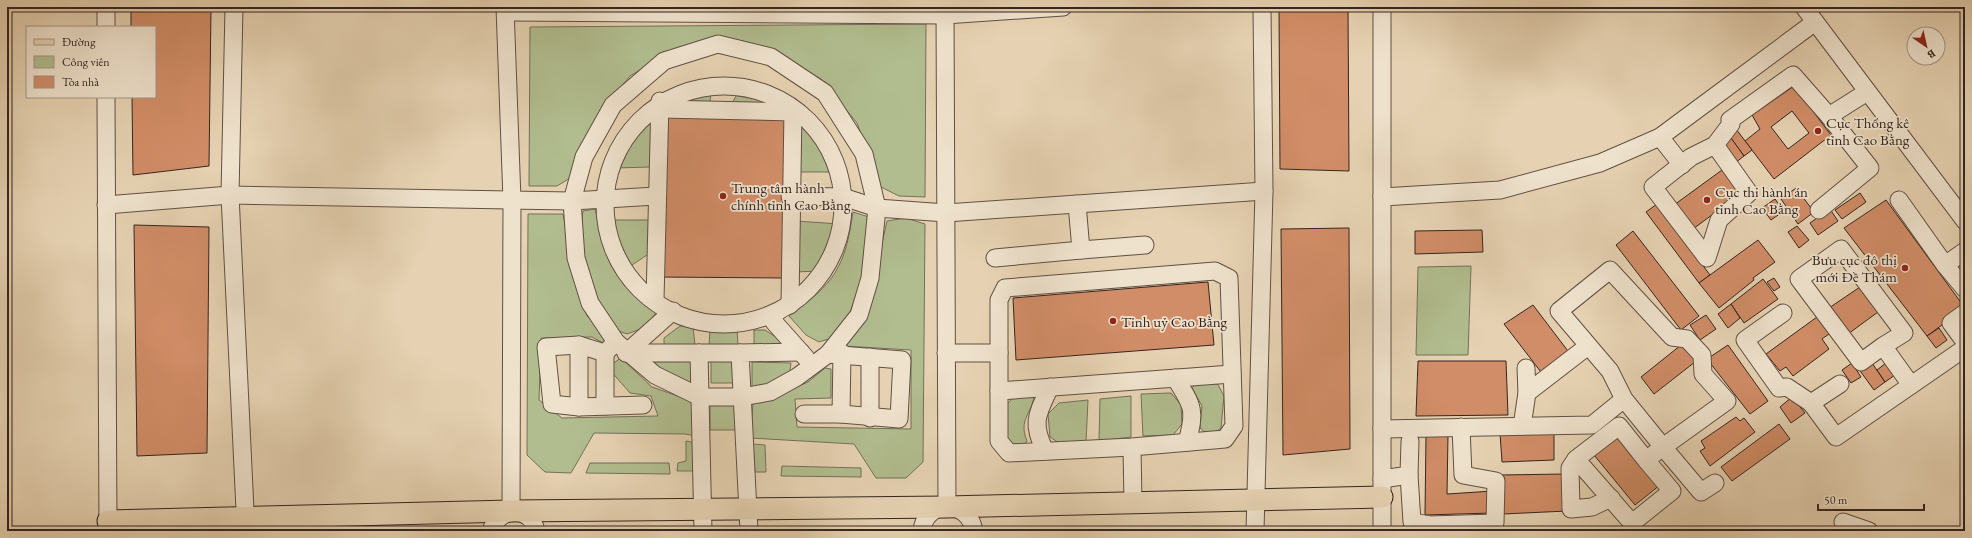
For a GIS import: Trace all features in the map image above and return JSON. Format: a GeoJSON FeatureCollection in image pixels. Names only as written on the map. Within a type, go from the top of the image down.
{"type":"FeatureCollection","features":[{"type":"Feature","properties":{"kind":"main road"},"geometry":{"type":"LineString","coordinates":[[108,526],[246,524],[511,512],[946,507],[1255,500],[1382,488]]}},
{"type":"Feature","properties":{"kind":"street"},"geometry":{"type":"LineString","coordinates":[[106,7],[106,26]]}},
{"type":"Feature","properties":{"kind":"street"},"geometry":{"type":"LineString","coordinates":[[234,7],[230,195],[246,524]]}},
{"type":"Feature","properties":{"kind":"street"},"geometry":{"type":"LineString","coordinates":[[511,512],[512,200],[505,10],[945,11],[1053,7]]}},
{"type":"Feature","properties":{"kind":"street"},"geometry":{"type":"LineString","coordinates":[[1255,531],[1264,191],[1262,7]]}},
{"type":"Feature","properties":{"kind":"street"},"geometry":{"type":"LineString","coordinates":[[1382,7],[1382,531]]}},
{"type":"Feature","properties":{"kind":"street"},"geometry":{"type":"LineString","coordinates":[[1804,7],[1965,222]]}},
{"type":"Feature","properties":{"kind":"street"},"geometry":{"type":"LineString","coordinates":[[945,11],[946,507]]}},
{"type":"Feature","properties":{"kind":"street"},"geometry":{"type":"LineString","coordinates":[[1382,197],[1500,190],[1600,163],[1660,137],[1815,22]]}},
{"type":"Feature","properties":{"kind":"street"},"geometry":{"type":"LineString","coordinates":[[718,44],[771,57],[825,93],[864,154],[877,208],[870,278],[858,315],[835,354],[812,366],[797,377],[770,392],[742,397],[700,397],[655,375],[616,349],[590,303],[576,258],[572,201],[584,157],[613,105],[664,61],[718,44]]}},
{"type":"Feature","properties":{"kind":"street"},"geometry":{"type":"LineString","coordinates":[[1715,145],[1749,193],[1719,220],[1707,258],[1653,187],[1691,157],[1715,145],[1731,124],[1730,120],[1793,75],[1829,116],[1870,168],[1819,210]]}},
{"type":"Feature","properties":{"kind":"street"},"geometry":{"type":"LineString","coordinates":[[723,86],[723,110]]}},
{"type":"Feature","properties":{"kind":"street"},"geometry":{"type":"LineString","coordinates":[[723,86],[763,92],[793,111],[818,131],[833,154],[842,181],[845,216],[839,251],[822,281],[774,318],[726,324],[668,316],[655,300],[647,295],[613,253],[603,230],[602,199],[610,168],[625,136],[660,105],[694,91],[723,86]]}},
{"type":"Feature","properties":{"kind":"street"},"geometry":{"type":"LineString","coordinates":[[1829,116],[1867,92]]}},
{"type":"Feature","properties":{"kind":"street"},"geometry":{"type":"LineString","coordinates":[[106,98],[108,526]]}},
{"type":"Feature","properties":{"kind":"street"},"geometry":{"type":"LineString","coordinates":[[660,105],[723,110],[793,111]]}},
{"type":"Feature","properties":{"kind":"street"},"geometry":{"type":"LineString","coordinates":[[655,300],[656,196],[660,105]]}},
{"type":"Feature","properties":{"kind":"street"},"geometry":{"type":"LineString","coordinates":[[790,305],[790,196],[793,111]]}},
{"type":"Feature","properties":{"kind":"street"},"geometry":{"type":"LineString","coordinates":[[1660,137],[1682,165]]}},
{"type":"Feature","properties":{"kind":"street"},"geometry":{"type":"LineString","coordinates":[[790,196],[843,197],[877,208],[946,213],[1264,191]]}},
{"type":"Feature","properties":{"kind":"street"},"geometry":{"type":"LineString","coordinates":[[106,205],[230,195],[572,201],[656,196]]}},
{"type":"Feature","properties":{"kind":"street"},"geometry":{"type":"LineString","coordinates":[[1899,200],[1945,265],[1965,289]]}},
{"type":"Feature","properties":{"kind":"street"},"geometry":{"type":"LineString","coordinates":[[1077,204],[1081,250]]}},
{"type":"Feature","properties":{"kind":"street"},"geometry":{"type":"LineString","coordinates":[[995,258],[1145,245]]}},
{"type":"Feature","properties":{"kind":"street"},"geometry":{"type":"LineString","coordinates":[[1841,248],[1904,333],[1883,346],[1861,362],[1799,280],[1841,248]]}},
{"type":"Feature","properties":{"kind":"street"},"geometry":{"type":"LineString","coordinates":[[1945,265],[1965,251]]}},
{"type":"Feature","properties":{"kind":"street"},"geometry":{"type":"LineString","coordinates":[[1646,460],[1663,448],[1727,401],[1703,374],[1702,355],[1688,339],[1672,337],[1610,270],[1559,311],[1610,371],[1624,399],[1663,448],[1701,492],[1715,483]]}},
{"type":"Feature","properties":{"kind":"street"},"geometry":{"type":"LineString","coordinates":[[1215,272],[1229,278],[1232,374],[1234,426],[1225,439],[1132,447],[1009,453],[999,441],[999,300],[1005,288],[1215,272]]}},
{"type":"Feature","properties":{"kind":"street"},"geometry":{"type":"LineString","coordinates":[[1784,313],[1745,340],[1779,388],[1787,387],[1811,403],[1836,437],[1965,348]]}},
{"type":"Feature","properties":{"kind":"street"},"geometry":{"type":"LineString","coordinates":[[1965,313],[1951,323],[1965,342]]}},
{"type":"Feature","properties":{"kind":"street"},"geometry":{"type":"LineString","coordinates":[[605,406],[616,349],[668,316]]}},
{"type":"Feature","properties":{"kind":"street"},"geometry":{"type":"LineString","coordinates":[[774,318],[812,366]]}},
{"type":"Feature","properties":{"kind":"street"},"geometry":{"type":"LineString","coordinates":[[579,345],[579,407]]}},
{"type":"Feature","properties":{"kind":"street"},"geometry":{"type":"LineString","coordinates":[[643,405],[579,407],[552,404],[546,347],[579,345],[616,349],[699,353],[801,352]]}},
{"type":"Feature","properties":{"kind":"street"},"geometry":{"type":"LineString","coordinates":[[1527,393],[1588,346]]}},
{"type":"Feature","properties":{"kind":"street"},"geometry":{"type":"LineString","coordinates":[[1883,346],[1911,385]]}},
{"type":"Feature","properties":{"kind":"street"},"geometry":{"type":"LineString","coordinates":[[740,352],[749,531]]}},
{"type":"Feature","properties":{"kind":"street"},"geometry":{"type":"LineString","coordinates":[[699,353],[703,531]]}},
{"type":"Feature","properties":{"kind":"street"},"geometry":{"type":"LineString","coordinates":[[946,353],[999,353]]}},
{"type":"Feature","properties":{"kind":"street"},"geometry":{"type":"LineString","coordinates":[[804,414],[841,414],[870,418],[899,419],[902,360],[835,354]]}},
{"type":"Feature","properties":{"kind":"street"},"geometry":{"type":"LineString","coordinates":[[835,354],[841,414]]}},
{"type":"Feature","properties":{"kind":"street"},"geometry":{"type":"LineString","coordinates":[[870,357],[870,418]]}},
{"type":"Feature","properties":{"kind":"street"},"geometry":{"type":"LineString","coordinates":[[1522,426],[1527,393],[1526,368]]}},
{"type":"Feature","properties":{"kind":"street"},"geometry":{"type":"LineString","coordinates":[[999,391],[1232,374]]}},
{"type":"Feature","properties":{"kind":"street"},"geometry":{"type":"LineString","coordinates":[[1175,378],[1190,400],[1193,420],[1187,442]]}},
{"type":"Feature","properties":{"kind":"street"},"geometry":{"type":"LineString","coordinates":[[1811,403],[1840,384]]}},
{"type":"Feature","properties":{"kind":"street"},"geometry":{"type":"LineString","coordinates":[[1045,451],[1037,435],[1036,415],[1050,387]]}},
{"type":"Feature","properties":{"kind":"street"},"geometry":{"type":"LineString","coordinates":[[1382,429],[1592,424],[1624,399]]}},
{"type":"Feature","properties":{"kind":"street"},"geometry":{"type":"LineString","coordinates":[[1592,424],[1597,443]]}},
{"type":"Feature","properties":{"kind":"street"},"geometry":{"type":"LineString","coordinates":[[1576,459],[1632,523],[1672,491],[1619,426],[1576,459],[1570,468],[1571,509],[1592,507],[1610,498]]}},
{"type":"Feature","properties":{"kind":"street"},"geometry":{"type":"LineString","coordinates":[[1410,441],[1408,475],[1412,522],[1430,525],[1495,523],[1496,481],[1463,475],[1461,427]]}},
{"type":"Feature","properties":{"kind":"street"},"geometry":{"type":"LineString","coordinates":[[1132,447],[1133,502]]}},
{"type":"Feature","properties":{"kind":"street"},"geometry":{"type":"LineString","coordinates":[[1382,488],[1408,475]]}},
{"type":"Feature","properties":{"kind":"street"},"geometry":{"type":"LineString","coordinates":[[922,531],[925,520],[930,513],[946,507],[963,511],[969,517],[974,531]]}},
{"type":"Feature","properties":{"kind":"street"},"geometry":{"type":"LineString","coordinates":[[491,531],[498,518],[511,512],[526,514],[532,519],[536,531]]}},
{"type":"Feature","properties":{"kind":"street"},"geometry":{"type":"LineString","coordinates":[[1843,522],[1869,531]]}},
{"type":"Feature","properties":{"kind":"green space"},"geometry":{"type":"Polygon","coordinates":[[[926,24],[925,197],[899,196],[881,187],[857,123],[821,79],[780,56],[743,41],[707,39],[667,54],[630,76],[611,99],[572,177],[557,186],[529,186],[530,27],[926,24]]]}},
{"type":"Feature","properties":{"kind":"green space"},"geometry":{"type":"Polygon","coordinates":[[[711,91],[710,103],[679,102],[686,95],[711,91]]]}},
{"type":"Feature","properties":{"kind":"green space"},"geometry":{"type":"Polygon","coordinates":[[[739,91],[765,98],[764,103],[732,103],[739,91]]]}},
{"type":"Feature","properties":{"kind":"green space"},"geometry":{"type":"Polygon","coordinates":[[[652,124],[651,167],[614,168],[624,148],[640,127],[652,124]]]}},
{"type":"Feature","properties":{"kind":"green space"},"geometry":{"type":"Polygon","coordinates":[[[797,126],[808,127],[826,150],[836,172],[795,172],[797,126]]]}},
{"type":"Feature","properties":{"kind":"green space"},"geometry":{"type":"Polygon","coordinates":[[[595,209],[608,256],[614,268],[630,289],[657,311],[646,327],[627,334],[610,328],[598,301],[588,271],[582,240],[583,211],[595,209]]]}},
{"type":"Feature","properties":{"kind":"green space"},"geometry":{"type":"Polygon","coordinates":[[[853,212],[869,217],[862,279],[850,312],[832,338],[819,342],[806,335],[789,316],[817,294],[835,272],[846,247],[853,212]]]}},
{"type":"Feature","properties":{"kind":"green space"},"geometry":{"type":"Polygon","coordinates":[[[528,214],[563,214],[570,253],[587,316],[608,337],[603,343],[592,337],[541,338],[539,400],[562,418],[658,416],[651,396],[630,393],[609,369],[612,364],[621,358],[652,387],[695,402],[696,436],[685,434],[594,433],[571,473],[545,472],[527,455],[528,214]]]}},
{"type":"Feature","properties":{"kind":"green space"},"geometry":{"type":"Polygon","coordinates":[[[906,218],[925,224],[923,462],[906,478],[876,478],[854,444],[750,438],[753,404],[808,382],[825,368],[831,369],[831,398],[795,399],[797,427],[911,429],[911,350],[844,346],[868,307],[887,221],[906,218]]]}},
{"type":"Feature","properties":{"kind":"green space"},"geometry":{"type":"Polygon","coordinates":[[[608,220],[651,220],[650,253],[629,267],[612,243],[608,220]]]}},
{"type":"Feature","properties":{"kind":"green space"},"geometry":{"type":"Polygon","coordinates":[[[795,221],[840,224],[834,250],[821,271],[794,272],[795,221]]]}},
{"type":"Feature","properties":{"kind":"green space"},"geometry":{"type":"Polygon","coordinates":[[[1471,266],[1468,355],[1416,355],[1418,267],[1471,266]]]}},
{"type":"Feature","properties":{"kind":"green space"},"geometry":{"type":"Polygon","coordinates":[[[680,326],[693,327],[695,345],[664,345],[664,338],[680,326]]]}},
{"type":"Feature","properties":{"kind":"green space"},"geometry":{"type":"Polygon","coordinates":[[[710,329],[737,329],[738,346],[709,346],[710,329]]]}},
{"type":"Feature","properties":{"kind":"green space"},"geometry":{"type":"Polygon","coordinates":[[[754,330],[765,330],[782,341],[780,349],[754,348],[754,330]]]}},
{"type":"Feature","properties":{"kind":"green space"},"geometry":{"type":"Polygon","coordinates":[[[655,359],[692,359],[692,387],[654,369],[655,359]]]}},
{"type":"Feature","properties":{"kind":"green space"},"geometry":{"type":"Polygon","coordinates":[[[711,360],[736,362],[738,383],[711,383],[711,360]]]}},
{"type":"Feature","properties":{"kind":"green space"},"geometry":{"type":"Polygon","coordinates":[[[752,362],[791,363],[790,371],[772,384],[752,390],[752,362]]]}},
{"type":"Feature","properties":{"kind":"green space"},"geometry":{"type":"Polygon","coordinates":[[[1197,382],[1217,383],[1224,396],[1221,428],[1213,434],[1206,433],[1200,428],[1202,406],[1192,388],[1197,382]]]}},
{"type":"Feature","properties":{"kind":"green space"},"geometry":{"type":"Polygon","coordinates":[[[1171,393],[1181,405],[1182,424],[1173,435],[1143,436],[1141,394],[1171,393]]]}},
{"type":"Feature","properties":{"kind":"green space"},"geometry":{"type":"Polygon","coordinates":[[[1034,396],[1033,402],[1026,417],[1024,428],[1027,441],[1022,447],[1011,444],[1005,435],[1006,405],[1013,398],[1034,396]]]}},
{"type":"Feature","properties":{"kind":"green space"},"geometry":{"type":"Polygon","coordinates":[[[1131,396],[1131,437],[1099,441],[1100,399],[1131,396]]]}},
{"type":"Feature","properties":{"kind":"green space"},"geometry":{"type":"Polygon","coordinates":[[[1088,400],[1086,442],[1059,443],[1050,437],[1048,414],[1059,403],[1088,400]]]}},
{"type":"Feature","properties":{"kind":"green space"},"geometry":{"type":"Polygon","coordinates":[[[710,404],[738,404],[738,430],[710,430],[710,404]]]}},
{"type":"Feature","properties":{"kind":"green space"},"geometry":{"type":"Polygon","coordinates":[[[686,441],[697,443],[695,471],[677,471],[678,463],[686,461],[686,441]]]}},
{"type":"Feature","properties":{"kind":"green space"},"geometry":{"type":"Polygon","coordinates":[[[753,444],[765,445],[766,472],[755,472],[753,444]]]}},
{"type":"Feature","properties":{"kind":"green space"},"geometry":{"type":"Polygon","coordinates":[[[590,463],[669,463],[670,474],[586,473],[590,463]]]}},
{"type":"Feature","properties":{"kind":"green space"},"geometry":{"type":"Polygon","coordinates":[[[782,466],[861,468],[861,477],[781,476],[782,466]]]}},
{"type":"Feature","properties":{"kind":"building"},"geometry":{"type":"Polygon","coordinates":[[[131,7],[211,7],[209,166],[133,175],[132,98],[156,98],[156,26],[131,26],[131,7]]]}},
{"type":"Feature","properties":{"kind":"building"},"geometry":{"type":"Polygon","coordinates":[[[1279,7],[1348,7],[1349,171],[1280,169],[1279,7]]]}},
{"type":"Feature","properties":{"kind":"building","name":"Cục Thống kê tỉnh Cao Bằng"},"geometry":{"type":"Polygon","coordinates":[[[1794,86],[1831,135],[1774,179],[1745,141],[1760,129],[1752,115],[1794,86]],[[1792,111],[1771,127],[1788,149],[1809,133],[1792,111]]]}},
{"type":"Feature","properties":{"kind":"building","name":"Trung tâm hành chính tỉnh Cao Bằng"},"geometry":{"type":"Polygon","coordinates":[[[663,113],[788,116],[783,278],[658,277],[663,113]]]}},
{"type":"Feature","properties":{"kind":"building"},"geometry":{"type":"Polygon","coordinates":[[[1736,129],[1752,150],[1744,156],[1728,134],[1736,129]]]}},
{"type":"Feature","properties":{"kind":"building"},"geometry":{"type":"Polygon","coordinates":[[[1731,138],[1744,156],[1735,163],[1722,145],[1731,138]]]}},
{"type":"Feature","properties":{"kind":"building","name":"Cục thi hành án tỉnh Cao Bằng"},"geometry":{"type":"Polygon","coordinates":[[[1722,170],[1740,194],[1693,229],[1674,205],[1722,170]]]}},
{"type":"Feature","properties":{"kind":"building"},"geometry":{"type":"Polygon","coordinates":[[[1796,188],[1814,212],[1798,224],[1781,199],[1796,188]]]}},
{"type":"Feature","properties":{"kind":"building"},"geometry":{"type":"Polygon","coordinates":[[[1860,193],[1866,202],[1842,219],[1835,210],[1860,193]]]}},
{"type":"Feature","properties":{"kind":"building"},"geometry":{"type":"Polygon","coordinates":[[[1775,199],[1784,211],[1771,220],[1762,208],[1775,199]]]}},
{"type":"Feature","properties":{"kind":"building","name":"Bưu cục đô thị mới Đề Thám"},"geometry":{"type":"Polygon","coordinates":[[[1886,200],[1965,308],[1927,336],[1844,228],[1886,200]]]}},
{"type":"Feature","properties":{"kind":"building"},"geometry":{"type":"Polygon","coordinates":[[[1657,204],[1710,275],[1699,283],[1646,212],[1657,204]]]}},
{"type":"Feature","properties":{"kind":"building"},"geometry":{"type":"Polygon","coordinates":[[[1830,209],[1838,221],[1818,235],[1810,223],[1830,209]]]}},
{"type":"Feature","properties":{"kind":"building"},"geometry":{"type":"Polygon","coordinates":[[[134,225],[209,227],[207,453],[137,456],[134,225]]]}},
{"type":"Feature","properties":{"kind":"building"},"geometry":{"type":"Polygon","coordinates":[[[1797,226],[1809,240],[1799,248],[1788,232],[1797,226]]]}},
{"type":"Feature","properties":{"kind":"building"},"geometry":{"type":"Polygon","coordinates":[[[1349,228],[1350,449],[1283,455],[1281,229],[1349,228]]]}},
{"type":"Feature","properties":{"kind":"building"},"geometry":{"type":"Polygon","coordinates":[[[1482,230],[1483,252],[1415,254],[1415,231],[1482,230]]]}},
{"type":"Feature","properties":{"kind":"building"},"geometry":{"type":"Polygon","coordinates":[[[1633,231],[1699,316],[1681,330],[1616,245],[1633,231]]]}},
{"type":"Feature","properties":{"kind":"building"},"geometry":{"type":"Polygon","coordinates":[[[1758,240],[1775,262],[1753,278],[1754,280],[1719,308],[1699,283],[1758,240]]]}},
{"type":"Feature","properties":{"kind":"building"},"geometry":{"type":"Polygon","coordinates":[[[1774,278],[1780,287],[1774,291],[1767,282],[1774,278]]]}},
{"type":"Feature","properties":{"kind":"building"},"geometry":{"type":"Polygon","coordinates":[[[1763,279],[1778,299],[1744,323],[1731,304],[1763,279]]]}},
{"type":"Feature","properties":{"kind":"building","name":"Tỉnh uỷ Cao Bằng"},"geometry":{"type":"Polygon","coordinates":[[[1208,282],[1214,345],[1016,360],[1013,298],[1208,282]]]}},
{"type":"Feature","properties":{"kind":"building"},"geometry":{"type":"Polygon","coordinates":[[[1860,287],[1878,312],[1848,334],[1829,308],[1860,287]]]}},
{"type":"Feature","properties":{"kind":"building"},"geometry":{"type":"Polygon","coordinates":[[[1731,304],[1740,318],[1728,328],[1718,314],[1731,304]]]}},
{"type":"Feature","properties":{"kind":"building"},"geometry":{"type":"Polygon","coordinates":[[[1533,305],[1571,355],[1544,376],[1504,324],[1533,305]]]}},
{"type":"Feature","properties":{"kind":"building"},"geometry":{"type":"Polygon","coordinates":[[[1706,315],[1716,329],[1700,340],[1690,325],[1706,315]]]}},
{"type":"Feature","properties":{"kind":"building"},"geometry":{"type":"Polygon","coordinates":[[[1817,317],[1829,334],[1822,339],[1829,349],[1793,376],[1786,367],[1780,371],[1766,354],[1817,317]]]}},
{"type":"Feature","properties":{"kind":"building"},"geometry":{"type":"Polygon","coordinates":[[[1939,328],[1947,340],[1936,348],[1927,336],[1939,328]]]}},
{"type":"Feature","properties":{"kind":"building"},"geometry":{"type":"Polygon","coordinates":[[[1686,341],[1700,358],[1654,394],[1641,377],[1686,341]]]}},
{"type":"Feature","properties":{"kind":"building"},"geometry":{"type":"Polygon","coordinates":[[[1728,345],[1768,401],[1750,414],[1707,359],[1728,345]]]}},
{"type":"Feature","properties":{"kind":"building"},"geometry":{"type":"Polygon","coordinates":[[[1870,360],[1885,382],[1874,390],[1858,368],[1870,360]]]}},
{"type":"Feature","properties":{"kind":"building"},"geometry":{"type":"Polygon","coordinates":[[[1418,361],[1506,361],[1508,415],[1416,416],[1418,361]]]}},
{"type":"Feature","properties":{"kind":"building"},"geometry":{"type":"Polygon","coordinates":[[[1852,363],[1861,377],[1851,383],[1842,370],[1852,363]]]}},
{"type":"Feature","properties":{"kind":"building"},"geometry":{"type":"Polygon","coordinates":[[[1886,363],[1895,375],[1885,382],[1877,370],[1886,363]]]}},
{"type":"Feature","properties":{"kind":"building"},"geometry":{"type":"Polygon","coordinates":[[[1792,397],[1805,413],[1791,423],[1780,407],[1792,397]]]}},
{"type":"Feature","properties":{"kind":"building"},"geometry":{"type":"Polygon","coordinates":[[[1736,417],[1740,421],[1744,418],[1755,432],[1710,466],[1700,451],[1705,448],[1701,441],[1736,417]]]}},
{"type":"Feature","properties":{"kind":"building"},"geometry":{"type":"Polygon","coordinates":[[[1779,424],[1790,439],[1732,481],[1721,467],[1779,424]]]}},
{"type":"Feature","properties":{"kind":"building"},"geometry":{"type":"Polygon","coordinates":[[[1500,433],[1554,434],[1554,460],[1502,462],[1500,433]]]}},
{"type":"Feature","properties":{"kind":"building"},"geometry":{"type":"Polygon","coordinates":[[[1426,435],[1448,435],[1447,494],[1493,491],[1492,513],[1425,515],[1426,435]]]}},
{"type":"Feature","properties":{"kind":"building"},"geometry":{"type":"Polygon","coordinates":[[[1620,436],[1660,485],[1635,505],[1594,455],[1620,436]]]}},
{"type":"Feature","properties":{"kind":"building"},"geometry":{"type":"Polygon","coordinates":[[[1565,474],[1567,511],[1503,514],[1501,475],[1565,474]]]}},
{"type":"Feature","properties":{"kind":"place","name":"Cục Thống kê tỉnh Cao Bằng"},"geometry":{"type":"Point","coordinates":[1818,131]}},
{"type":"Feature","properties":{"kind":"place","name":"Trung tâm hành chính tỉnh Cao Bằng"},"geometry":{"type":"Point","coordinates":[723,196]}},
{"type":"Feature","properties":{"kind":"place","name":"Cục thi hành án tỉnh Cao Bằng"},"geometry":{"type":"Point","coordinates":[1707,200]}},
{"type":"Feature","properties":{"kind":"place","name":"Bưu cục đô thị mới Đề Thám"},"geometry":{"type":"Point","coordinates":[1905,268]}},
{"type":"Feature","properties":{"kind":"place","name":"Tỉnh uỷ Cao Bằng"},"geometry":{"type":"Point","coordinates":[1113,321]}}]}
